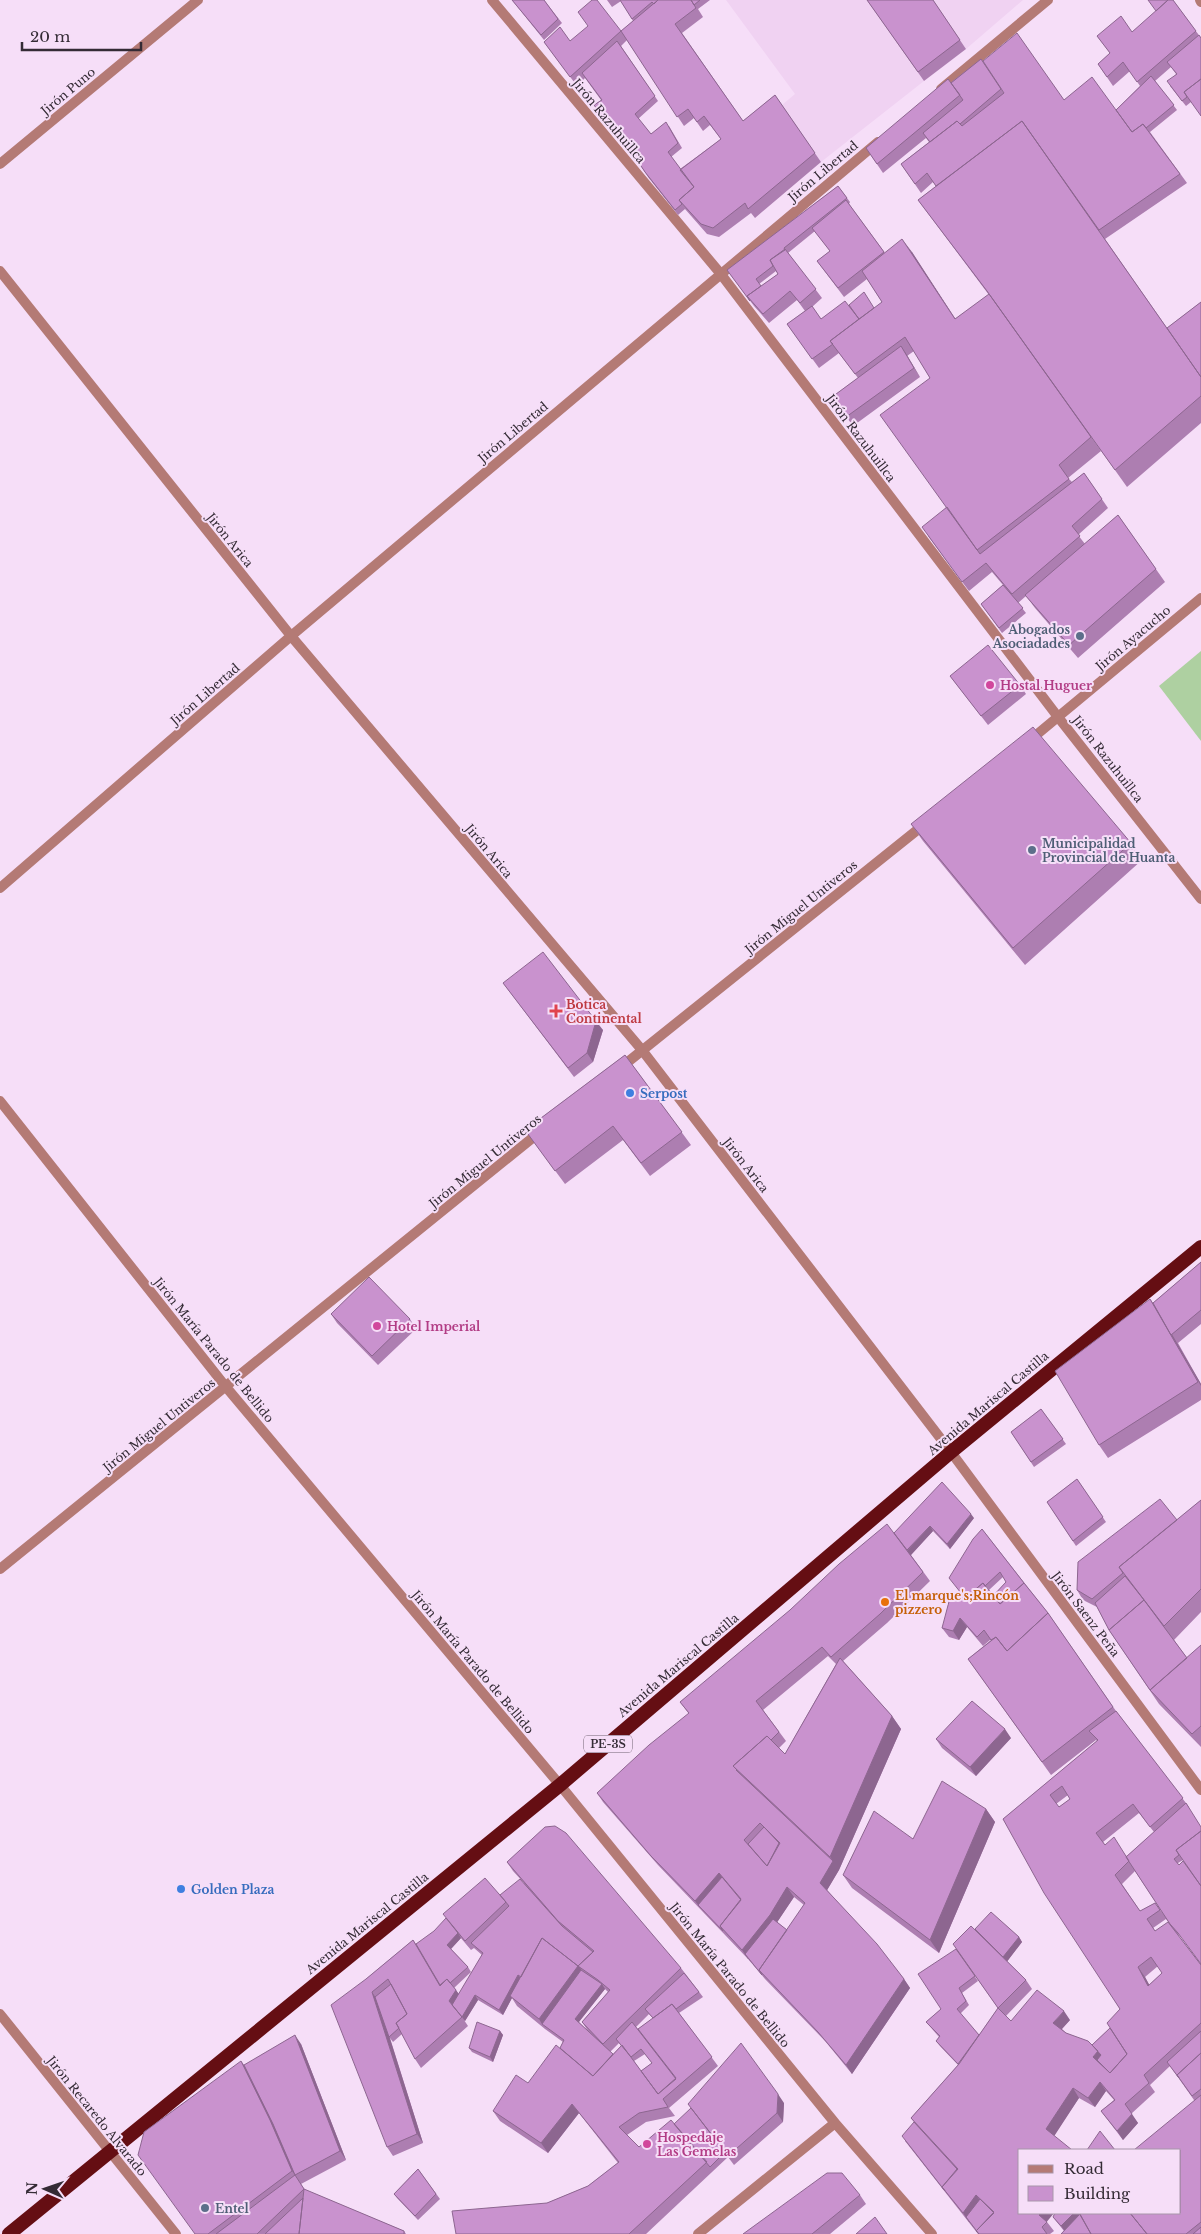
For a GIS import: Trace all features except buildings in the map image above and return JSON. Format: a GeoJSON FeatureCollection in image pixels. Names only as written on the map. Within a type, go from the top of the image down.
{"type":"FeatureCollection","features":[{"type":"Feature","properties":{"kind":"highway","name":"Avenida Mariscal Castilla"},"geometry":{"type":"LineString","coordinates":[[9,2234],[108,2151],[560,1785],[951,1452],[1201,1247]]}},
{"type":"Feature","properties":{"kind":"street","name":"Jirón Puno"},"geometry":{"type":"LineString","coordinates":[[0,164],[198,0]]}},
{"type":"Feature","properties":{"kind":"street","name":"Jirón Razuhuillca"},"geometry":{"type":"LineString","coordinates":[[492,0],[720,273],[1058,717],[1201,899]]}},
{"type":"Feature","properties":{"kind":"street"},"geometry":{"type":"LineString","coordinates":[[933,95],[1048,0]]}},
{"type":"Feature","properties":{"kind":"street","name":"Jirón Libertad"},"geometry":{"type":"LineString","coordinates":[[0,888],[291,636],[720,273],[888,134]]}},
{"type":"Feature","properties":{"kind":"street","name":"Jirón Arica"},"geometry":{"type":"LineString","coordinates":[[0,272],[291,636],[642,1050],[951,1452]]}},
{"type":"Feature","properties":{"kind":"street","name":"Jirón Ayacucho"},"geometry":{"type":"LineString","coordinates":[[1058,717],[1201,598]]}},
{"type":"Feature","properties":{"kind":"street"},"geometry":{"type":"LineString","coordinates":[[1020,748],[1058,717]]}},
{"type":"Feature","properties":{"kind":"street","name":"Jirón Miguel Untiveros"},"geometry":{"type":"LineString","coordinates":[[611,1075],[935,816]]}},
{"type":"Feature","properties":{"kind":"street","name":"Jirón María Parado de Bellido"},"geometry":{"type":"LineString","coordinates":[[0,1101],[226,1387],[560,1785],[835,2123],[932,2234]]}},
{"type":"Feature","properties":{"kind":"street","name":"Jirón Miguel Untiveros"},"geometry":{"type":"LineString","coordinates":[[0,1569],[549,1125]]}},
{"type":"Feature","properties":{"kind":"street","name":"Jirón Saenz Peña"},"geometry":{"type":"LineString","coordinates":[[951,1452],[1201,1790]]}},
{"type":"Feature","properties":{"kind":"street","name":"Jirón Recaredo Alvarado"},"geometry":{"type":"LineString","coordinates":[[0,2014],[176,2234]]}},
{"type":"Feature","properties":{"kind":"street"},"geometry":{"type":"LineString","coordinates":[[698,2234],[835,2123]]}},
{"type":"Feature","properties":{"kind":"shaded area"},"geometry":{"type":"Polygon","coordinates":[[[726,0],[867,0],[924,81],[821,162],[782,105],[795,94],[726,0]]]}},
{"type":"Feature","properties":{"kind":"shaded area"},"geometry":{"type":"Polygon","coordinates":[[[933,0],[1023,0],[966,49],[933,0]]]}},
{"type":"Feature","properties":{"kind":"green space"},"geometry":{"type":"Polygon","coordinates":[[[1201,651],[1201,741],[1159,686],[1201,651]]]}},
{"type":"Feature","properties":{"kind":"place","name":"Abogados Asociadades"},"geometry":{"type":"Point","coordinates":[1080,636]}},
{"type":"Feature","properties":{"kind":"place","name":"Hostal Huguer"},"geometry":{"type":"Point","coordinates":[990,685]}},
{"type":"Feature","properties":{"kind":"place","name":"Municipalidad Provincial de Huanta"},"geometry":{"type":"Point","coordinates":[1032,850]}},
{"type":"Feature","properties":{"kind":"place","name":"Botica Continental"},"geometry":{"type":"Point","coordinates":[556,1011]}},
{"type":"Feature","properties":{"kind":"place","name":"Serpost"},"geometry":{"type":"Point","coordinates":[630,1093]}},
{"type":"Feature","properties":{"kind":"place","name":"Hotel Imperial"},"geometry":{"type":"Point","coordinates":[377,1326]}},
{"type":"Feature","properties":{"kind":"place","name":"El marque's;Rincón pizzero"},"geometry":{"type":"Point","coordinates":[885,1602]}},
{"type":"Feature","properties":{"kind":"place","name":"Golden Plaza"},"geometry":{"type":"Point","coordinates":[181,1889]}},
{"type":"Feature","properties":{"kind":"place","name":"Hospedaje Las Gemelas"},"geometry":{"type":"Point","coordinates":[647,2144]}},
{"type":"Feature","properties":{"kind":"place","name":"Entel"},"geometry":{"type":"Point","coordinates":[205,2208]}}]}
